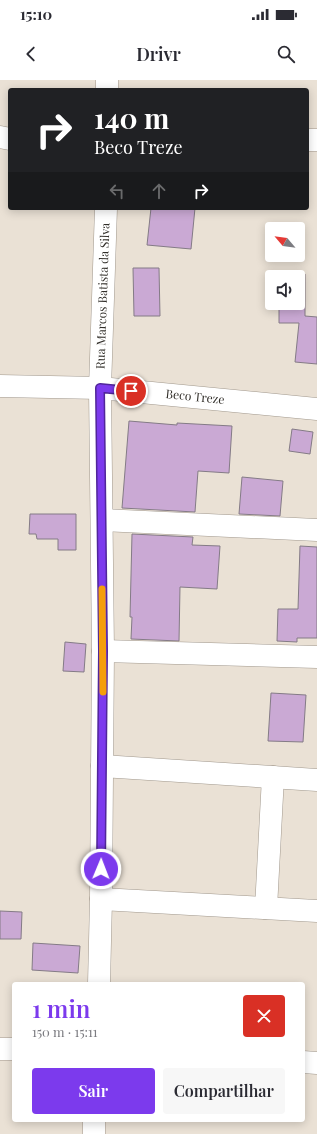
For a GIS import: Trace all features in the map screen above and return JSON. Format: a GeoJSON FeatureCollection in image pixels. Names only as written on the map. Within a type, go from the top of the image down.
{"type":"FeatureCollection","features":[{"type":"Feature","properties":{"kind":"street","name":"Rua Marcos Batista da Silva"},"geometry":{"type":"LineString","coordinates":[[99,982],[103,651],[100,388],[106,210]]}},
{"type":"Feature","properties":{"kind":"street","name":"Beco Treze"},"geometry":{"type":"LineString","coordinates":[[0,386],[100,388],[317,409]]}},
{"type":"Feature","properties":{"kind":"street"},"geometry":{"type":"LineString","coordinates":[[102,520],[317,530]]}},
{"type":"Feature","properties":{"kind":"street"},"geometry":{"type":"LineString","coordinates":[[103,651],[317,657]]}},
{"type":"Feature","properties":{"kind":"street"},"geometry":{"type":"LineString","coordinates":[[102,766],[317,780]]}},
{"type":"Feature","properties":{"kind":"street"},"geometry":{"type":"LineString","coordinates":[[266,908],[273,777]]}},
{"type":"Feature","properties":{"kind":"street"},"geometry":{"type":"LineString","coordinates":[[101,899],[317,910]]}},
{"type":"Feature","properties":{"kind":"street"},"geometry":{"type":"LineString","coordinates":[[0,1049],[12,1049]]}},
{"type":"Feature","properties":{"kind":"street"},"geometry":{"type":"LineString","coordinates":[[305,1062],[317,1063]]}},
{"type":"Feature","properties":{"kind":"street"},"geometry":{"type":"LineString","coordinates":[[94,1122],[94,1134]]}},
{"type":"Feature","properties":{"kind":"building"},"geometry":{"type":"Polygon","coordinates":[[[151,210],[195,210],[191,249],[147,245],[151,210]]]}},
{"type":"Feature","properties":{"kind":"building"},"geometry":{"type":"Polygon","coordinates":[[[133,268],[159,268],[160,316],[134,316],[133,268]]]}},
{"type":"Feature","properties":{"kind":"building"},"geometry":{"type":"Polygon","coordinates":[[[279,310],[305,310],[305,316],[317,317],[317,364],[295,362],[299,323],[279,323],[279,310]]]}},
{"type":"Feature","properties":{"kind":"building"},"geometry":{"type":"Polygon","coordinates":[[[129,421],[177,425],[177,423],[232,426],[229,473],[198,471],[195,512],[122,508],[129,421]]]}},
{"type":"Feature","properties":{"kind":"building"},"geometry":{"type":"Polygon","coordinates":[[[292,429],[313,432],[310,454],[289,451],[292,429]]]}},
{"type":"Feature","properties":{"kind":"building"},"geometry":{"type":"Polygon","coordinates":[[[242,477],[283,481],[280,516],[239,514],[242,477]]]}},
{"type":"Feature","properties":{"kind":"building"},"geometry":{"type":"Polygon","coordinates":[[[30,514],[76,514],[76,550],[58,550],[58,539],[37,539],[36,534],[29,534],[30,514]]]}},
{"type":"Feature","properties":{"kind":"building"},"geometry":{"type":"Polygon","coordinates":[[[132,534],[193,537],[192,545],[220,546],[217,589],[180,587],[179,641],[131,639],[132,617],[130,617],[132,534]]]}},
{"type":"Feature","properties":{"kind":"building"},"geometry":{"type":"Polygon","coordinates":[[[300,546],[317,547],[317,638],[297,638],[297,642],[277,641],[278,609],[298,609],[300,546]]]}},
{"type":"Feature","properties":{"kind":"building"},"geometry":{"type":"Polygon","coordinates":[[[65,642],[86,644],[84,672],[63,671],[65,642]]]}},
{"type":"Feature","properties":{"kind":"building"},"geometry":{"type":"Polygon","coordinates":[[[271,693],[306,695],[303,742],[268,741],[271,693]]]}},
{"type":"Feature","properties":{"kind":"building"},"geometry":{"type":"Polygon","coordinates":[[[0,911],[22,912],[21,939],[0,939],[0,911]]]}},
{"type":"Feature","properties":{"kind":"building"},"geometry":{"type":"Polygon","coordinates":[[[33,943],[80,946],[78,973],[32,970],[33,943]]]}},
{"type":"Feature","properties":{"kind":"slow traffic"},"geometry":{"type":"LineString","coordinates":[[102,589],[103,692]]}},
{"type":"Feature","properties":{"kind":"route"},"geometry":{"type":"LineString","coordinates":[[101,869],[103,651],[100,388],[131,391]]}}]}
